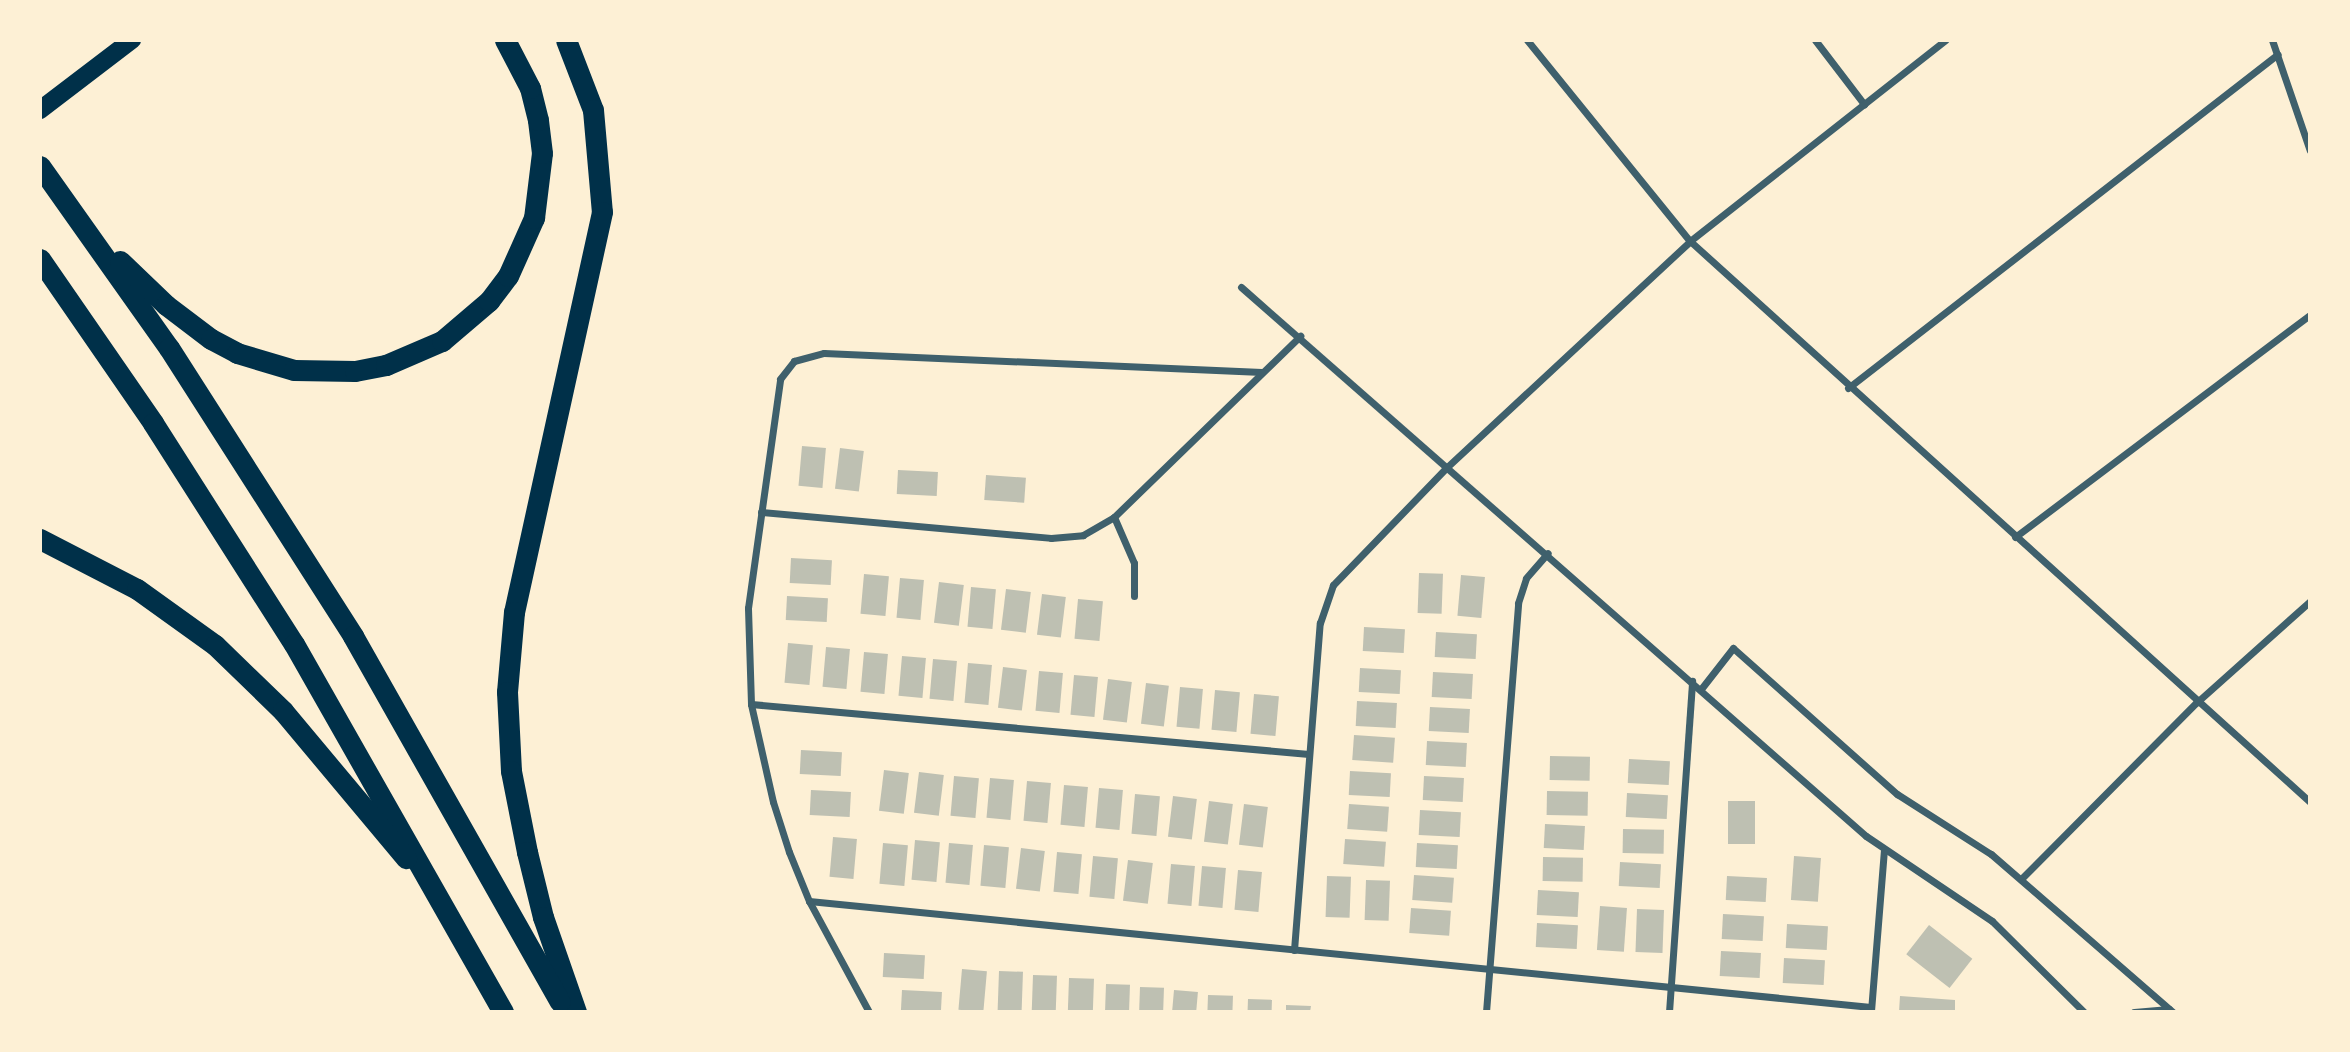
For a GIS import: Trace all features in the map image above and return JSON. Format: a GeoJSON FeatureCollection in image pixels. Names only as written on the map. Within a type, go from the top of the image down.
{"type":"FeatureCollection","features":[{"type":"Feature","properties":{"kind":"highway"},"geometry":{"type":"LineString","coordinates":[[72,208],[166,305],[237,353],[293,370],[324,372],[355,371],[415,355],[442,341],[489,301],[523,249],[534,218],[542,153],[538,120],[530,88],[505,40]]}},
{"type":"Feature","properties":{"kind":"highway"},"geometry":{"type":"LineString","coordinates":[[566,40],[593,110],[602,212],[514,612],[507,692],[511,771],[527,852],[543,917],[576,1012]]}},
{"type":"Feature","properties":{"kind":"highway"},"geometry":{"type":"LineString","coordinates":[[40,166],[169,348],[353,636],[444,789],[565,1012]]}},
{"type":"Feature","properties":{"kind":"highway"},"geometry":{"type":"LineString","coordinates":[[40,259],[232,544],[374,779],[503,1012]]}},
{"type":"Feature","properties":{"kind":"highway"},"geometry":{"type":"LineString","coordinates":[[40,539],[137,589],[224,653],[314,746],[450,915]]}},
{"type":"Feature","properties":{"kind":"main road"},"geometry":{"type":"LineString","coordinates":[[40,110],[131,40]]}},
{"type":"Feature","properties":{"kind":"street"},"geometry":{"type":"LineString","coordinates":[[1527,40],[1690,241],[1848,388],[2310,802]]}},
{"type":"Feature","properties":{"kind":"street"},"geometry":{"type":"LineString","coordinates":[[1815,40],[1864,104]]}},
{"type":"Feature","properties":{"kind":"street"},"geometry":{"type":"LineString","coordinates":[[1294,950],[1309,754],[1326,599],[1343,574],[1446,468],[1690,241],[1945,40]]}},
{"type":"Feature","properties":{"kind":"street"},"geometry":{"type":"LineString","coordinates":[[2272,40],[2310,151]]}},
{"type":"Feature","properties":{"kind":"street"},"geometry":{"type":"LineString","coordinates":[[1848,388],[2278,54]]}},
{"type":"Feature","properties":{"kind":"street"},"geometry":{"type":"LineString","coordinates":[[1241,287],[1300,336],[1446,468],[1548,553],[1884,851],[1992,921],[2084,1012]]}},
{"type":"Feature","properties":{"kind":"street"},"geometry":{"type":"LineString","coordinates":[[2015,537],[2310,315]]}},
{"type":"Feature","properties":{"kind":"street"},"geometry":{"type":"LineString","coordinates":[[761,512],[1051,538],[1083,535],[1114,517],[1300,336]]}},
{"type":"Feature","properties":{"kind":"street"},"geometry":{"type":"LineString","coordinates":[[869,1012],[809,901],[773,802],[751,704],[748,608],[776,390],[794,361],[824,353],[1262,372]]}},
{"type":"Feature","properties":{"kind":"street"},"geometry":{"type":"LineString","coordinates":[[1114,517],[1134,563],[1134,596]]}},
{"type":"Feature","properties":{"kind":"street"},"geometry":{"type":"LineString","coordinates":[[1486,1012],[1518,603],[1526,578],[1548,553]]}},
{"type":"Feature","properties":{"kind":"street"},"geometry":{"type":"LineString","coordinates":[[2021,879],[2196,702],[2310,601]]}},
{"type":"Feature","properties":{"kind":"street"},"geometry":{"type":"LineString","coordinates":[[1701,689],[1732,648],[1897,794],[1991,853],[2171,1010]]}},
{"type":"Feature","properties":{"kind":"street"},"geometry":{"type":"LineString","coordinates":[[1670,1012],[1692,681]]}},
{"type":"Feature","properties":{"kind":"street"},"geometry":{"type":"LineString","coordinates":[[751,704],[1309,754]]}},
{"type":"Feature","properties":{"kind":"street"},"geometry":{"type":"LineString","coordinates":[[809,901],[1871,1010],[1884,851]]}},
{"type":"Feature","properties":{"kind":"street"},"geometry":{"type":"LineString","coordinates":[[2134,1012],[2171,1010]]}},
{"type":"Feature","properties":{"kind":"building"},"geometry":{"type":"Polygon","coordinates":[[[802,446],[826,448],[822,488],[799,486],[802,446]]]}},
{"type":"Feature","properties":{"kind":"building"},"geometry":{"type":"Polygon","coordinates":[[[840,448],[864,451],[859,492],[835,489],[840,448]]]}},
{"type":"Feature","properties":{"kind":"building"},"geometry":{"type":"Polygon","coordinates":[[[898,470],[938,472],[937,496],[897,494],[898,470]]]}},
{"type":"Feature","properties":{"kind":"building"},"geometry":{"type":"Polygon","coordinates":[[[986,475],[1026,478],[1024,503],[984,500],[986,475]]]}},
{"type":"Feature","properties":{"kind":"building"},"geometry":{"type":"Polygon","coordinates":[[[791,558],[832,560],[831,585],[790,583],[791,558]]]}},
{"type":"Feature","properties":{"kind":"building"},"geometry":{"type":"Polygon","coordinates":[[[1419,573],[1443,574],[1442,614],[1418,613],[1419,573]]]}},
{"type":"Feature","properties":{"kind":"building"},"geometry":{"type":"Polygon","coordinates":[[[864,574],[889,576],[885,616],[861,614],[864,574]]]}},
{"type":"Feature","properties":{"kind":"building"},"geometry":{"type":"Polygon","coordinates":[[[1461,575],[1485,577],[1481,618],[1457,616],[1461,575]]]}},
{"type":"Feature","properties":{"kind":"building"},"geometry":{"type":"Polygon","coordinates":[[[900,578],[924,580],[920,620],[897,618],[900,578]]]}},
{"type":"Feature","properties":{"kind":"building"},"geometry":{"type":"Polygon","coordinates":[[[939,582],[964,585],[959,626],[934,623],[939,582]]]}},
{"type":"Feature","properties":{"kind":"building"},"geometry":{"type":"Polygon","coordinates":[[[971,587],[996,589],[992,629],[968,627],[971,587]]]}},
{"type":"Feature","properties":{"kind":"building"},"geometry":{"type":"Polygon","coordinates":[[[1006,589],[1031,592],[1026,633],[1001,630],[1006,589]]]}},
{"type":"Feature","properties":{"kind":"building"},"geometry":{"type":"Polygon","coordinates":[[[1042,594],[1066,597],[1061,638],[1037,635],[1042,594]]]}},
{"type":"Feature","properties":{"kind":"building"},"geometry":{"type":"Polygon","coordinates":[[[787,596],[828,598],[827,622],[786,620],[787,596]]]}},
{"type":"Feature","properties":{"kind":"building"},"geometry":{"type":"Polygon","coordinates":[[[1078,599],[1103,601],[1099,641],[1075,639],[1078,599]]]}},
{"type":"Feature","properties":{"kind":"building"},"geometry":{"type":"Polygon","coordinates":[[[1364,627],[1405,629],[1404,653],[1363,651],[1364,627]]]}},
{"type":"Feature","properties":{"kind":"building"},"geometry":{"type":"Polygon","coordinates":[[[1436,632],[1477,634],[1476,659],[1435,657],[1436,632]]]}},
{"type":"Feature","properties":{"kind":"building"},"geometry":{"type":"Polygon","coordinates":[[[788,643],[813,645],[809,685],[785,683],[788,643]]]}},
{"type":"Feature","properties":{"kind":"building"},"geometry":{"type":"Polygon","coordinates":[[[826,647],[850,649],[846,689],[823,687],[826,647]]]}},
{"type":"Feature","properties":{"kind":"building"},"geometry":{"type":"Polygon","coordinates":[[[864,652],[888,654],[884,694],[861,692],[864,652]]]}},
{"type":"Feature","properties":{"kind":"building"},"geometry":{"type":"Polygon","coordinates":[[[902,656],[926,658],[922,698],[899,696],[902,656]]]}},
{"type":"Feature","properties":{"kind":"building"},"geometry":{"type":"Polygon","coordinates":[[[933,659],[957,661],[953,701],[930,699],[933,659]]]}},
{"type":"Feature","properties":{"kind":"building"},"geometry":{"type":"Polygon","coordinates":[[[968,663],[992,665],[988,705],[965,703],[968,663]]]}},
{"type":"Feature","properties":{"kind":"building"},"geometry":{"type":"Polygon","coordinates":[[[1003,667],[1027,670],[1022,711],[998,708],[1003,667]]]}},
{"type":"Feature","properties":{"kind":"building"},"geometry":{"type":"Polygon","coordinates":[[[1360,668],[1401,670],[1400,694],[1359,692],[1360,668]]]}},
{"type":"Feature","properties":{"kind":"building"},"geometry":{"type":"Polygon","coordinates":[[[1039,671],[1063,673],[1059,713],[1036,711],[1039,671]]]}},
{"type":"Feature","properties":{"kind":"building"},"geometry":{"type":"Polygon","coordinates":[[[1433,672],[1473,674],[1472,699],[1432,697],[1433,672]]]}},
{"type":"Feature","properties":{"kind":"building"},"geometry":{"type":"Polygon","coordinates":[[[1074,675],[1098,677],[1094,717],[1071,715],[1074,675]]]}},
{"type":"Feature","properties":{"kind":"building"},"geometry":{"type":"Polygon","coordinates":[[[1108,679],[1132,682],[1127,723],[1103,720],[1108,679]]]}},
{"type":"Feature","properties":{"kind":"building"},"geometry":{"type":"Polygon","coordinates":[[[1146,683],[1169,686],[1164,726],[1141,724],[1146,683]]]}},
{"type":"Feature","properties":{"kind":"building"},"geometry":{"type":"Polygon","coordinates":[[[1180,687],[1203,689],[1199,729],[1177,727],[1180,687]]]}},
{"type":"Feature","properties":{"kind":"building"},"geometry":{"type":"Polygon","coordinates":[[[1215,690],[1240,692],[1236,732],[1212,730],[1215,690]]]}},
{"type":"Feature","properties":{"kind":"building"},"geometry":{"type":"Polygon","coordinates":[[[1254,694],[1279,696],[1275,736],[1251,734],[1254,694]]]}},
{"type":"Feature","properties":{"kind":"building"},"geometry":{"type":"Polygon","coordinates":[[[1357,701],[1397,703],[1396,728],[1356,726],[1357,701]]]}},
{"type":"Feature","properties":{"kind":"building"},"geometry":{"type":"Polygon","coordinates":[[[1430,707],[1470,709],[1469,733],[1429,731],[1430,707]]]}},
{"type":"Feature","properties":{"kind":"building"},"geometry":{"type":"Polygon","coordinates":[[[1354,735],[1395,738],[1393,763],[1352,760],[1354,735]]]}},
{"type":"Feature","properties":{"kind":"building"},"geometry":{"type":"Polygon","coordinates":[[[1427,741],[1467,743],[1466,767],[1426,765],[1427,741]]]}},
{"type":"Feature","properties":{"kind":"building"},"geometry":{"type":"Polygon","coordinates":[[[801,750],[842,752],[841,776],[800,774],[801,750]]]}},
{"type":"Feature","properties":{"kind":"building"},"geometry":{"type":"Polygon","coordinates":[[[1550,756],[1590,757],[1590,781],[1550,780],[1550,756]]]}},
{"type":"Feature","properties":{"kind":"building"},"geometry":{"type":"Polygon","coordinates":[[[1629,759],[1670,761],[1669,785],[1628,783],[1629,759]]]}},
{"type":"Feature","properties":{"kind":"building"},"geometry":{"type":"Polygon","coordinates":[[[884,770],[909,773],[904,814],[879,811],[884,770]]]}},
{"type":"Feature","properties":{"kind":"building"},"geometry":{"type":"Polygon","coordinates":[[[1350,771],[1391,773],[1390,797],[1349,795],[1350,771]]]}},
{"type":"Feature","properties":{"kind":"building"},"geometry":{"type":"Polygon","coordinates":[[[919,772],[944,775],[939,816],[914,813],[919,772]]]}},
{"type":"Feature","properties":{"kind":"building"},"geometry":{"type":"Polygon","coordinates":[[[954,776],[979,778],[975,818],[951,816],[954,776]]]}},
{"type":"Feature","properties":{"kind":"building"},"geometry":{"type":"Polygon","coordinates":[[[1424,776],[1464,778],[1463,802],[1423,800],[1424,776]]]}},
{"type":"Feature","properties":{"kind":"building"},"geometry":{"type":"Polygon","coordinates":[[[990,778],[1014,780],[1010,820],[987,818],[990,778]]]}},
{"type":"Feature","properties":{"kind":"building"},"geometry":{"type":"Polygon","coordinates":[[[1027,781],[1051,783],[1047,823],[1024,821],[1027,781]]]}},
{"type":"Feature","properties":{"kind":"building"},"geometry":{"type":"Polygon","coordinates":[[[1064,785],[1088,787],[1084,827],[1061,825],[1064,785]]]}},
{"type":"Feature","properties":{"kind":"building"},"geometry":{"type":"Polygon","coordinates":[[[1099,788],[1123,790],[1119,830],[1096,828],[1099,788]]]}},
{"type":"Feature","properties":{"kind":"building"},"geometry":{"type":"Polygon","coordinates":[[[811,790],[851,792],[850,817],[810,815],[811,790]]]}},
{"type":"Feature","properties":{"kind":"building"},"geometry":{"type":"Polygon","coordinates":[[[1547,791],[1588,792],[1588,816],[1547,815],[1547,791]]]}},
{"type":"Feature","properties":{"kind":"building"},"geometry":{"type":"Polygon","coordinates":[[[1627,793],[1668,795],[1667,819],[1626,817],[1627,793]]]}},
{"type":"Feature","properties":{"kind":"building"},"geometry":{"type":"Polygon","coordinates":[[[1135,794],[1160,796],[1156,836],[1132,834],[1135,794]]]}},
{"type":"Feature","properties":{"kind":"building"},"geometry":{"type":"Polygon","coordinates":[[[1173,796],[1197,799],[1192,840],[1168,837],[1173,796]]]}},
{"type":"Feature","properties":{"kind":"building"},"geometry":{"type":"Polygon","coordinates":[[[1209,801],[1233,804],[1228,845],[1204,842],[1209,801]]]}},
{"type":"Feature","properties":{"kind":"building"},"geometry":{"type":"Polygon","coordinates":[[[1728,801],[1755,801],[1755,844],[1728,844],[1728,801]]]}},
{"type":"Feature","properties":{"kind":"building"},"geometry":{"type":"Polygon","coordinates":[[[1244,804],[1268,807],[1263,848],[1239,845],[1244,804]]]}},
{"type":"Feature","properties":{"kind":"building"},"geometry":{"type":"Polygon","coordinates":[[[1349,804],[1389,807],[1387,832],[1347,829],[1349,804]]]}},
{"type":"Feature","properties":{"kind":"building"},"geometry":{"type":"Polygon","coordinates":[[[1420,810],[1461,812],[1460,837],[1419,835],[1420,810]]]}},
{"type":"Feature","properties":{"kind":"building"},"geometry":{"type":"Polygon","coordinates":[[[1545,824],[1585,826],[1584,850],[1544,848],[1545,824]]]}},
{"type":"Feature","properties":{"kind":"building"},"geometry":{"type":"Polygon","coordinates":[[[1623,829],[1664,830],[1664,854],[1623,853],[1623,829]]]}},
{"type":"Feature","properties":{"kind":"building"},"geometry":{"type":"Polygon","coordinates":[[[833,837],[857,839],[853,879],[830,877],[833,837]]]}},
{"type":"Feature","properties":{"kind":"building"},"geometry":{"type":"Polygon","coordinates":[[[1345,839],[1386,842],[1384,867],[1343,864],[1345,839]]]}},
{"type":"Feature","properties":{"kind":"building"},"geometry":{"type":"Polygon","coordinates":[[[915,840],[940,842],[936,882],[912,880],[915,840]]]}},
{"type":"Feature","properties":{"kind":"building"},"geometry":{"type":"Polygon","coordinates":[[[883,843],[908,845],[904,886],[879,884],[883,843]]]}},
{"type":"Feature","properties":{"kind":"building"},"geometry":{"type":"Polygon","coordinates":[[[949,843],[973,845],[969,885],[946,883],[949,843]]]}},
{"type":"Feature","properties":{"kind":"building"},"geometry":{"type":"Polygon","coordinates":[[[1417,843],[1458,845],[1457,869],[1416,867],[1417,843]]]}},
{"type":"Feature","properties":{"kind":"building"},"geometry":{"type":"Polygon","coordinates":[[[984,845],[1009,847],[1005,888],[980,886],[984,845]]]}},
{"type":"Feature","properties":{"kind":"building"},"geometry":{"type":"Polygon","coordinates":[[[1021,848],[1045,851],[1040,892],[1016,889],[1021,848]]]}},
{"type":"Feature","properties":{"kind":"building"},"geometry":{"type":"Polygon","coordinates":[[[1057,852],[1082,854],[1078,894],[1054,892],[1057,852]]]}},
{"type":"Feature","properties":{"kind":"building"},"geometry":{"type":"Polygon","coordinates":[[[1093,856],[1118,858],[1114,899],[1089,897],[1093,856]]]}},
{"type":"Feature","properties":{"kind":"building"},"geometry":{"type":"Polygon","coordinates":[[[1794,856],[1821,858],[1818,902],[1791,900],[1794,856]]]}},
{"type":"Feature","properties":{"kind":"building"},"geometry":{"type":"Polygon","coordinates":[[[1543,857],[1583,858],[1583,882],[1543,881],[1543,857]]]}},
{"type":"Feature","properties":{"kind":"building"},"geometry":{"type":"Polygon","coordinates":[[[1128,860],[1153,863],[1148,904],[1123,901],[1128,860]]]}},
{"type":"Feature","properties":{"kind":"building"},"geometry":{"type":"Polygon","coordinates":[[[1620,862],[1661,864],[1660,888],[1619,886],[1620,862]]]}},
{"type":"Feature","properties":{"kind":"building"},"geometry":{"type":"Polygon","coordinates":[[[1171,864],[1195,866],[1191,906],[1168,904],[1171,864]]]}},
{"type":"Feature","properties":{"kind":"building"},"geometry":{"type":"Polygon","coordinates":[[[1202,866],[1226,868],[1222,908],[1199,906],[1202,866]]]}},
{"type":"Feature","properties":{"kind":"building"},"geometry":{"type":"Polygon","coordinates":[[[1238,870],[1262,872],[1258,912],[1235,910],[1238,870]]]}},
{"type":"Feature","properties":{"kind":"building"},"geometry":{"type":"Polygon","coordinates":[[[1414,875],[1454,878],[1452,903],[1412,900],[1414,875]]]}},
{"type":"Feature","properties":{"kind":"building"},"geometry":{"type":"Polygon","coordinates":[[[1327,876],[1351,877],[1350,918],[1326,917],[1327,876]]]}},
{"type":"Feature","properties":{"kind":"building"},"geometry":{"type":"Polygon","coordinates":[[[1727,876],[1767,878],[1766,902],[1726,900],[1727,876]]]}},
{"type":"Feature","properties":{"kind":"building"},"geometry":{"type":"Polygon","coordinates":[[[1366,880],[1390,881],[1389,921],[1365,920],[1366,880]]]}},
{"type":"Feature","properties":{"kind":"building"},"geometry":{"type":"Polygon","coordinates":[[[1538,890],[1579,892],[1578,917],[1537,915],[1538,890]]]}},
{"type":"Feature","properties":{"kind":"building"},"geometry":{"type":"Polygon","coordinates":[[[1600,906],[1627,908],[1624,952],[1597,950],[1600,906]]]}},
{"type":"Feature","properties":{"kind":"building"},"geometry":{"type":"Polygon","coordinates":[[[1411,908],[1451,911],[1449,936],[1409,933],[1411,908]]]}},
{"type":"Feature","properties":{"kind":"building"},"geometry":{"type":"Polygon","coordinates":[[[1637,909],[1664,910],[1662,953],[1635,952],[1637,909]]]}},
{"type":"Feature","properties":{"kind":"building"},"geometry":{"type":"Polygon","coordinates":[[[1723,914],[1764,916],[1763,941],[1722,939],[1723,914]]]}},
{"type":"Feature","properties":{"kind":"building"},"geometry":{"type":"Polygon","coordinates":[[[1537,923],[1578,925],[1577,949],[1536,947],[1537,923]]]}},
{"type":"Feature","properties":{"kind":"building"},"geometry":{"type":"Polygon","coordinates":[[[1787,924],[1828,926],[1827,950],[1786,948],[1787,924]]]}},
{"type":"Feature","properties":{"kind":"building"},"geometry":{"type":"Polygon","coordinates":[[[1929,925],[1972,959],[1950,988],[1906,954],[1929,925]]]}},
{"type":"Feature","properties":{"kind":"building"},"geometry":{"type":"Polygon","coordinates":[[[1721,951],[1761,953],[1760,978],[1720,976],[1721,951]]]}},
{"type":"Feature","properties":{"kind":"building"},"geometry":{"type":"Polygon","coordinates":[[[884,953],[925,955],[924,979],[883,977],[884,953]]]}},
{"type":"Feature","properties":{"kind":"building"},"geometry":{"type":"Polygon","coordinates":[[[1784,958],[1825,960],[1824,985],[1783,983],[1784,958]]]}},
{"type":"Feature","properties":{"kind":"building"},"geometry":{"type":"Polygon","coordinates":[[[962,969],[987,971],[983,1012],[958,1010],[962,969]]]}},
{"type":"Feature","properties":{"kind":"building"},"geometry":{"type":"Polygon","coordinates":[[[999,971],[1023,972],[1022,1012],[998,1012],[999,971]]]}},
{"type":"Feature","properties":{"kind":"building"},"geometry":{"type":"Polygon","coordinates":[[[1033,975],[1057,976],[1056,1012],[1032,1012],[1033,975]]]}},
{"type":"Feature","properties":{"kind":"building"},"geometry":{"type":"Polygon","coordinates":[[[1069,978],[1094,979],[1093,1012],[1068,1012],[1069,978]]]}},
{"type":"Feature","properties":{"kind":"building"},"geometry":{"type":"Polygon","coordinates":[[[1106,984],[1130,985],[1129,1012],[1105,1012],[1106,984]]]}},
{"type":"Feature","properties":{"kind":"building"},"geometry":{"type":"Polygon","coordinates":[[[1140,987],[1164,988],[1163,1012],[1139,1012],[1140,987]]]}},
{"type":"Feature","properties":{"kind":"building"},"geometry":{"type":"Polygon","coordinates":[[[902,990],[942,992],[941,1012],[901,1012],[902,990]]]}},
{"type":"Feature","properties":{"kind":"building"},"geometry":{"type":"Polygon","coordinates":[[[1174,990],[1198,992],[1196,1012],[1172,1012],[1174,990]]]}},
{"type":"Feature","properties":{"kind":"building"},"geometry":{"type":"Polygon","coordinates":[[[1208,995],[1233,996],[1232,1012],[1207,1012],[1208,995]]]}},
{"type":"Feature","properties":{"kind":"building"},"geometry":{"type":"Polygon","coordinates":[[[1900,996],[1955,1000],[1955,1012],[1899,1012],[1900,996]]]}},
{"type":"Feature","properties":{"kind":"building"},"geometry":{"type":"Polygon","coordinates":[[[1248,999],[1272,1000],[1272,1012],[1248,1012],[1248,999]]]}},
{"type":"Feature","properties":{"kind":"building"},"geometry":{"type":"Polygon","coordinates":[[[1286,1005],[1311,1006],[1310,1012],[1286,1012],[1286,1005]]]}}]}
